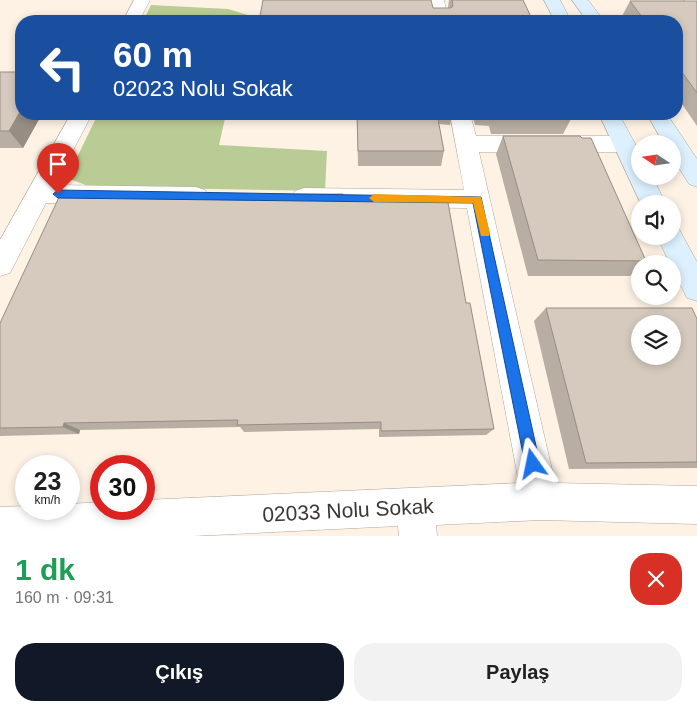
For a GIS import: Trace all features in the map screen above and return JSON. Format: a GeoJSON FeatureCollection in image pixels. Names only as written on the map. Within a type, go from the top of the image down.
{"type":"FeatureCollection","features":[{"type":"Feature","properties":{"kind":"street"},"geometry":{"type":"LineString","coordinates":[[134,15],[142,0]]}},
{"type":"Feature","properties":{"kind":"street"},"geometry":{"type":"LineString","coordinates":[[436,0],[439,15]]}},
{"type":"Feature","properties":{"kind":"street"},"geometry":{"type":"LineString","coordinates":[[552,0],[561,15]]}},
{"type":"Feature","properties":{"kind":"street"},"geometry":{"type":"LineString","coordinates":[[580,0],[591,15]]}},
{"type":"Feature","properties":{"kind":"street"},"geometry":{"type":"LineString","coordinates":[[692,0],[697,6]]}},
{"type":"Feature","properties":{"kind":"street"},"geometry":{"type":"LineString","coordinates":[[0,265],[78,120]]}},
{"type":"Feature","properties":{"kind":"street"},"geometry":{"type":"LineString","coordinates":[[461,120],[541,501]]}},
{"type":"Feature","properties":{"kind":"street"},"geometry":{"type":"LineString","coordinates":[[612,120],[631,158]]}},
{"type":"Feature","properties":{"kind":"street"},"geometry":{"type":"LineString","coordinates":[[661,120],[697,178]]}},
{"type":"Feature","properties":{"kind":"street"},"geometry":{"type":"LineString","coordinates":[[466,144],[624,144]]}},
{"type":"Feature","properties":{"kind":"street"},"geometry":{"type":"LineString","coordinates":[[38,194],[218,196]]}},
{"type":"Feature","properties":{"kind":"street"},"geometry":{"type":"LineString","coordinates":[[278,197],[478,199]]}},
{"type":"Feature","properties":{"kind":"street"},"geometry":{"type":"LineString","coordinates":[[675,245],[697,289]]}},
{"type":"Feature","properties":{"kind":"street","name":"02033 Nolu Sokak"},"geometry":{"type":"LineString","coordinates":[[0,526],[417,522],[541,501],[697,505]]}},
{"type":"Feature","properties":{"kind":"green space"},"geometry":{"type":"Polygon","coordinates":[[[151,5],[228,9],[248,15],[146,15],[151,5]]]}},
{"type":"Feature","properties":{"kind":"green space"},"geometry":{"type":"Polygon","coordinates":[[[95,120],[225,120],[219,145],[327,151],[325,191],[91,187],[67,178],[95,120]]]}},
{"type":"Feature","properties":{"kind":"building"},"geometry":{"type":"Polygon","coordinates":[[[263,0],[431,0],[433,8],[451,8],[453,6],[452,0],[523,0],[530,15],[260,15],[263,0]]]}},
{"type":"Feature","properties":{"kind":"building"},"geometry":{"type":"Polygon","coordinates":[[[630,1],[697,1],[697,93],[683,74],[683,15],[640,15],[630,1]]]}},
{"type":"Feature","properties":{"kind":"building"},"geometry":{"type":"Polygon","coordinates":[[[0,72],[15,72],[15,120],[9,131],[0,131],[0,72]]]}},
{"type":"Feature","properties":{"kind":"building"},"geometry":{"type":"Polygon","coordinates":[[[357,120],[438,120],[444,151],[358,151],[357,120]]]}},
{"type":"Feature","properties":{"kind":"building"},"geometry":{"type":"Polygon","coordinates":[[[503,136],[580,136],[582,138],[591,138],[631,227],[631,245],[639,245],[643,255],[631,255],[631,261],[538,260],[503,136]]]}},
{"type":"Feature","properties":{"kind":"building"},"geometry":{"type":"Polygon","coordinates":[[[142,192],[141,195],[343,194],[343,199],[447,197],[466,303],[470,303],[494,429],[381,431],[381,422],[237,425],[238,420],[64,423],[63,427],[0,428],[0,323],[61,193],[142,192]]]}},
{"type":"Feature","properties":{"kind":"building"},"geometry":{"type":"Polygon","coordinates":[[[546,308],[692,308],[697,319],[697,462],[586,463],[546,308]]]}},
{"type":"Feature","properties":{"kind":"slow traffic"},"geometry":{"type":"LineString","coordinates":[[374,198],[478,199],[485,233]]}},
{"type":"Feature","properties":{"kind":"route"},"geometry":{"type":"LineString","coordinates":[[58,194],[478,199],[533,464]]}}]}
